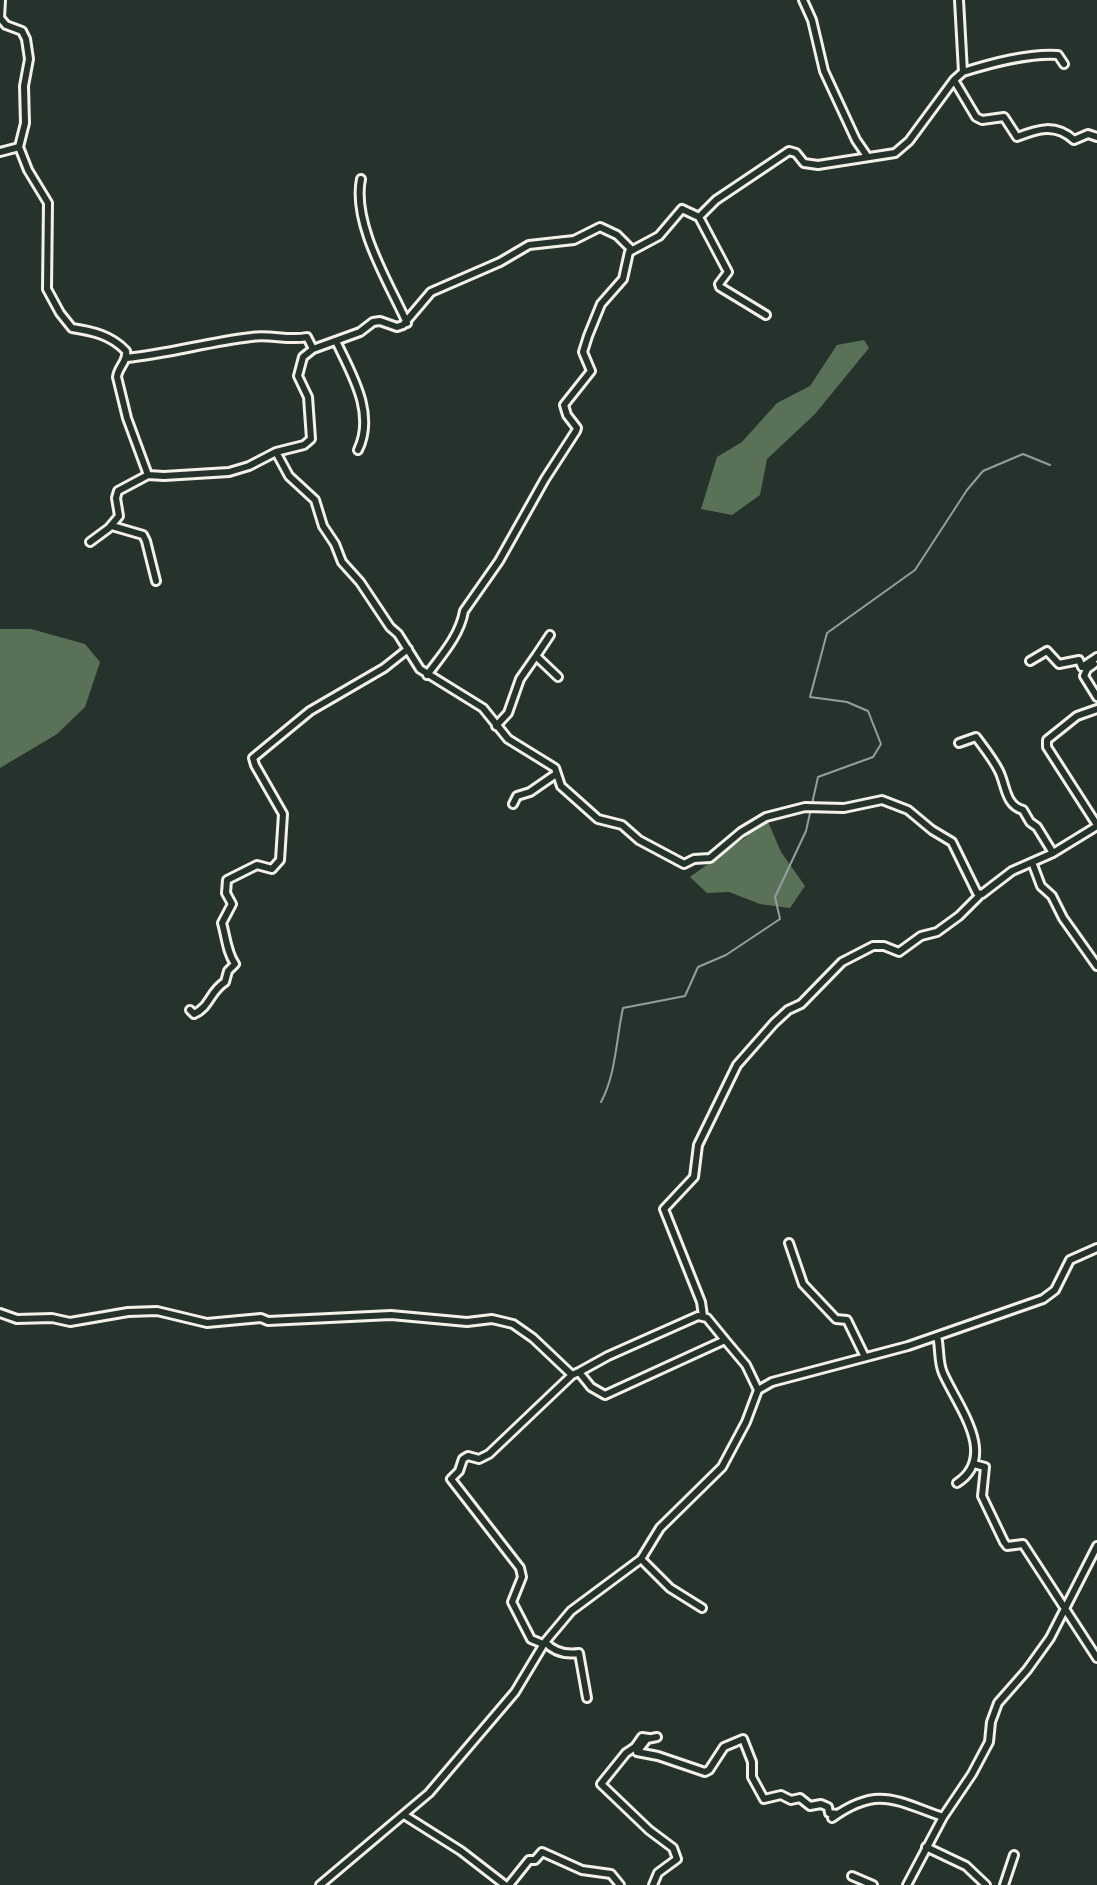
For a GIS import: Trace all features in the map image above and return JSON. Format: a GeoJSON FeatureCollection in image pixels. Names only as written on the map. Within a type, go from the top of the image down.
{"type":"FeatureCollection","features":[{"type":"Feature","properties":{"kind":"street"},"geometry":{"type":"LineString","coordinates":[[1,0],[0,18],[6,25],[22,31],[26,39],[29,59],[24,86],[25,123],[19,147],[28,170],[48,203],[46,281],[52,298],[72,328],[94,331],[126,351],[117,377],[127,418],[148,475]]}},
{"type":"Feature","properties":{"kind":"street"},"geometry":{"type":"LineString","coordinates":[[803,0],[812,20],[824,71],[856,140],[867,156]]}},
{"type":"Feature","properties":{"kind":"street"},"geometry":{"type":"LineString","coordinates":[[959,0],[963,72]]}},
{"type":"Feature","properties":{"kind":"street"},"geometry":{"type":"LineString","coordinates":[[699,217],[716,200],[789,151],[796,153],[804,163],[818,165],[895,153],[909,141],[963,72],[1028,57],[1052,55],[1058,55],[1064,64]]}},
{"type":"Feature","properties":{"kind":"street"},"geometry":{"type":"LineString","coordinates":[[954,80],[979,120],[1004,117],[1017,137],[1039,128],[1059,129],[1074,140],[1088,134],[1097,137]]}},
{"type":"Feature","properties":{"kind":"street"},"geometry":{"type":"LineString","coordinates":[[0,152],[19,147]]}},
{"type":"Feature","properties":{"kind":"street"},"geometry":{"type":"LineString","coordinates":[[361,179],[362,209],[368,236],[407,323]]}},
{"type":"Feature","properties":{"kind":"street"},"geometry":{"type":"LineString","coordinates":[[427,675],[447,649],[463,620],[464,611],[499,561],[576,431],[564,405],[591,371],[583,352],[588,336],[601,304],[623,279],[627,258],[632,250],[659,236],[682,209],[699,217],[728,272],[720,287],[766,315]]}},
{"type":"Feature","properties":{"kind":"street"},"geometry":{"type":"LineString","coordinates":[[90,542],[112,526],[119,516],[118,491],[148,475],[229,472],[288,447],[304,445],[311,439],[308,397],[298,376],[303,357],[313,349],[360,332],[373,322],[380,321],[397,327],[407,323],[431,292],[500,262],[536,242],[574,240],[600,227],[617,235],[632,250]]}},
{"type":"Feature","properties":{"kind":"street"},"geometry":{"type":"LineString","coordinates":[[126,358],[166,354],[197,344],[266,335],[297,339],[307,337],[313,349]]}},
{"type":"Feature","properties":{"kind":"street"},"geometry":{"type":"LineString","coordinates":[[336,341],[360,389],[364,438],[358,450]]}},
{"type":"Feature","properties":{"kind":"street"},"geometry":{"type":"LineString","coordinates":[[276,452],[289,476],[313,496],[323,526],[342,562],[360,582],[417,664],[427,675],[483,708],[508,739],[555,768],[561,786],[598,819],[622,825],[639,840],[684,864],[694,859],[710,858],[741,832],[766,817],[805,807],[844,808],[882,800],[908,810],[952,842],[966,874],[980,895]]}},
{"type":"Feature","properties":{"kind":"street"},"geometry":{"type":"LineString","coordinates":[[112,526],[143,535],[156,581]]}},
{"type":"Feature","properties":{"kind":"street"},"geometry":{"type":"LineString","coordinates":[[496,726],[508,713],[520,679],[550,635]]}},
{"type":"Feature","properties":{"kind":"street"},"geometry":{"type":"LineString","coordinates":[[190,1010],[194,1014],[201,1011],[215,988],[225,982],[228,971],[235,964],[229,955],[222,923],[232,904],[226,893],[227,880],[257,865],[272,869],[280,860],[283,814],[253,758],[310,711],[384,668],[408,649]]}},
{"type":"Feature","properties":{"kind":"street"},"geometry":{"type":"LineString","coordinates":[[1030,661],[1047,651],[1059,664],[1079,660],[1082,667],[1097,660]]}},
{"type":"Feature","properties":{"kind":"street"},"geometry":{"type":"LineString","coordinates":[[536,656],[558,677]]}},
{"type":"Feature","properties":{"kind":"street"},"geometry":{"type":"LineString","coordinates":[[1097,660],[1084,676],[1097,697]]}},
{"type":"Feature","properties":{"kind":"street"},"geometry":{"type":"LineString","coordinates":[[758,1390],[746,1365],[712,1322],[703,1316],[701,1302],[664,1209],[694,1177],[698,1145],[737,1065],[785,1012],[801,1004],[838,964],[873,946],[884,946],[899,952],[921,936],[944,927],[1012,871],[1053,853],[1097,826],[1047,746],[1047,740],[1084,712],[1097,709]]}},
{"type":"Feature","properties":{"kind":"street"},"geometry":{"type":"LineString","coordinates":[[959,743],[976,737],[1001,773],[1012,803],[1023,810],[1037,827],[1053,853]]}},
{"type":"Feature","properties":{"kind":"street"},"geometry":{"type":"LineString","coordinates":[[513,804],[517,796],[530,792],[556,774]]}},
{"type":"Feature","properties":{"kind":"street"},"geometry":{"type":"LineString","coordinates":[[1032,862],[1041,886],[1052,896],[1063,918],[1097,966]]}},
{"type":"Feature","properties":{"kind":"street"},"geometry":{"type":"LineString","coordinates":[[789,1243],[803,1284],[820,1303],[828,1307],[836,1319],[847,1320],[865,1357]]}},
{"type":"Feature","properties":{"kind":"street"},"geometry":{"type":"LineString","coordinates":[[320,1885],[429,1793],[507,1702],[544,1643],[571,1611],[641,1559],[660,1528],[722,1467],[738,1440],[758,1390],[772,1382],[937,1336],[1049,1296],[1070,1260],[1097,1248]]}},
{"type":"Feature","properties":{"kind":"street"},"geometry":{"type":"LineString","coordinates":[[0,1313],[17,1319],[52,1318],[70,1322],[128,1312],[157,1311],[207,1323],[261,1318],[268,1321],[301,1321],[391,1315],[467,1322],[492,1319],[513,1324],[600,1394],[609,1395],[725,1340]]}},
{"type":"Feature","properties":{"kind":"street"},"geometry":{"type":"LineString","coordinates":[[587,1698],[579,1653],[563,1653],[531,1639],[512,1602],[522,1577],[520,1568],[451,1479],[459,1471],[463,1459],[468,1456],[479,1459],[489,1454],[576,1374],[608,1356],[703,1316]]}},
{"type":"Feature","properties":{"kind":"street"},"geometry":{"type":"LineString","coordinates":[[937,1336],[942,1371],[974,1436],[974,1464],[970,1473],[957,1483]]}},
{"type":"Feature","properties":{"kind":"street"},"geometry":{"type":"LineString","coordinates":[[974,1464],[985,1467],[982,1496],[1004,1542],[1010,1546],[1023,1544],[1097,1658]]}},
{"type":"Feature","properties":{"kind":"street"},"geometry":{"type":"LineString","coordinates":[[907,1885],[943,1817],[989,1742],[991,1722],[998,1703],[1050,1638],[1064,1605],[1097,1546]]}},
{"type":"Feature","properties":{"kind":"street"},"geometry":{"type":"LineString","coordinates":[[641,1559],[670,1588],[702,1608]]}},
{"type":"Feature","properties":{"kind":"street"},"geometry":{"type":"LineString","coordinates":[[653,1885],[658,1873],[677,1859],[673,1848],[649,1830],[601,1784],[642,1737],[653,1738],[637,1753],[658,1756],[705,1772],[725,1746],[743,1739],[752,1762],[752,1777],[764,1799],[781,1795],[791,1800],[800,1798],[810,1806],[821,1804],[828,1807],[829,1813],[835,1816],[861,1801],[885,1797],[943,1817]]}},
{"type":"Feature","properties":{"kind":"street"},"geometry":{"type":"LineString","coordinates":[[404,1815],[507,1885],[529,1860],[535,1860],[542,1852],[582,1870],[611,1874],[620,1885]]}},
{"type":"Feature","properties":{"kind":"street"},"geometry":{"type":"LineString","coordinates":[[926,1847],[966,1866],[986,1885]]}},
{"type":"Feature","properties":{"kind":"street"},"geometry":{"type":"LineString","coordinates":[[1004,1885],[1014,1855]]}},
{"type":"Feature","properties":{"kind":"street"},"geometry":{"type":"LineString","coordinates":[[852,1876],[873,1885]]}},
{"type":"Feature","properties":{"kind":"green space"},"geometry":{"type":"Polygon","coordinates":[[[864,340],[869,348],[815,414],[767,459],[760,495],[732,515],[701,509],[717,457],[742,442],[777,403],[810,386],[837,345],[864,340]]]}},
{"type":"Feature","properties":{"kind":"green space"},"geometry":{"type":"Polygon","coordinates":[[[0,629],[31,629],[85,644],[100,662],[85,707],[57,734],[0,768],[0,629]]]}},
{"type":"Feature","properties":{"kind":"green space"},"geometry":{"type":"Polygon","coordinates":[[[766,817],[781,852],[805,886],[790,908],[760,904],[729,892],[707,893],[690,877],[746,837],[766,817]]]}},
{"type":"Feature","properties":{"kind":"waterway"},"geometry":{"type":"LineString","coordinates":[[601,1102],[613,1068],[623,1008],[685,996],[698,967],[726,955],[780,919],[775,897],[806,831],[818,777],[873,757],[881,744],[868,711],[847,702],[810,697],[827,633],[915,570],[967,490],[983,471],[1023,454],[1050,465]]}}]}
